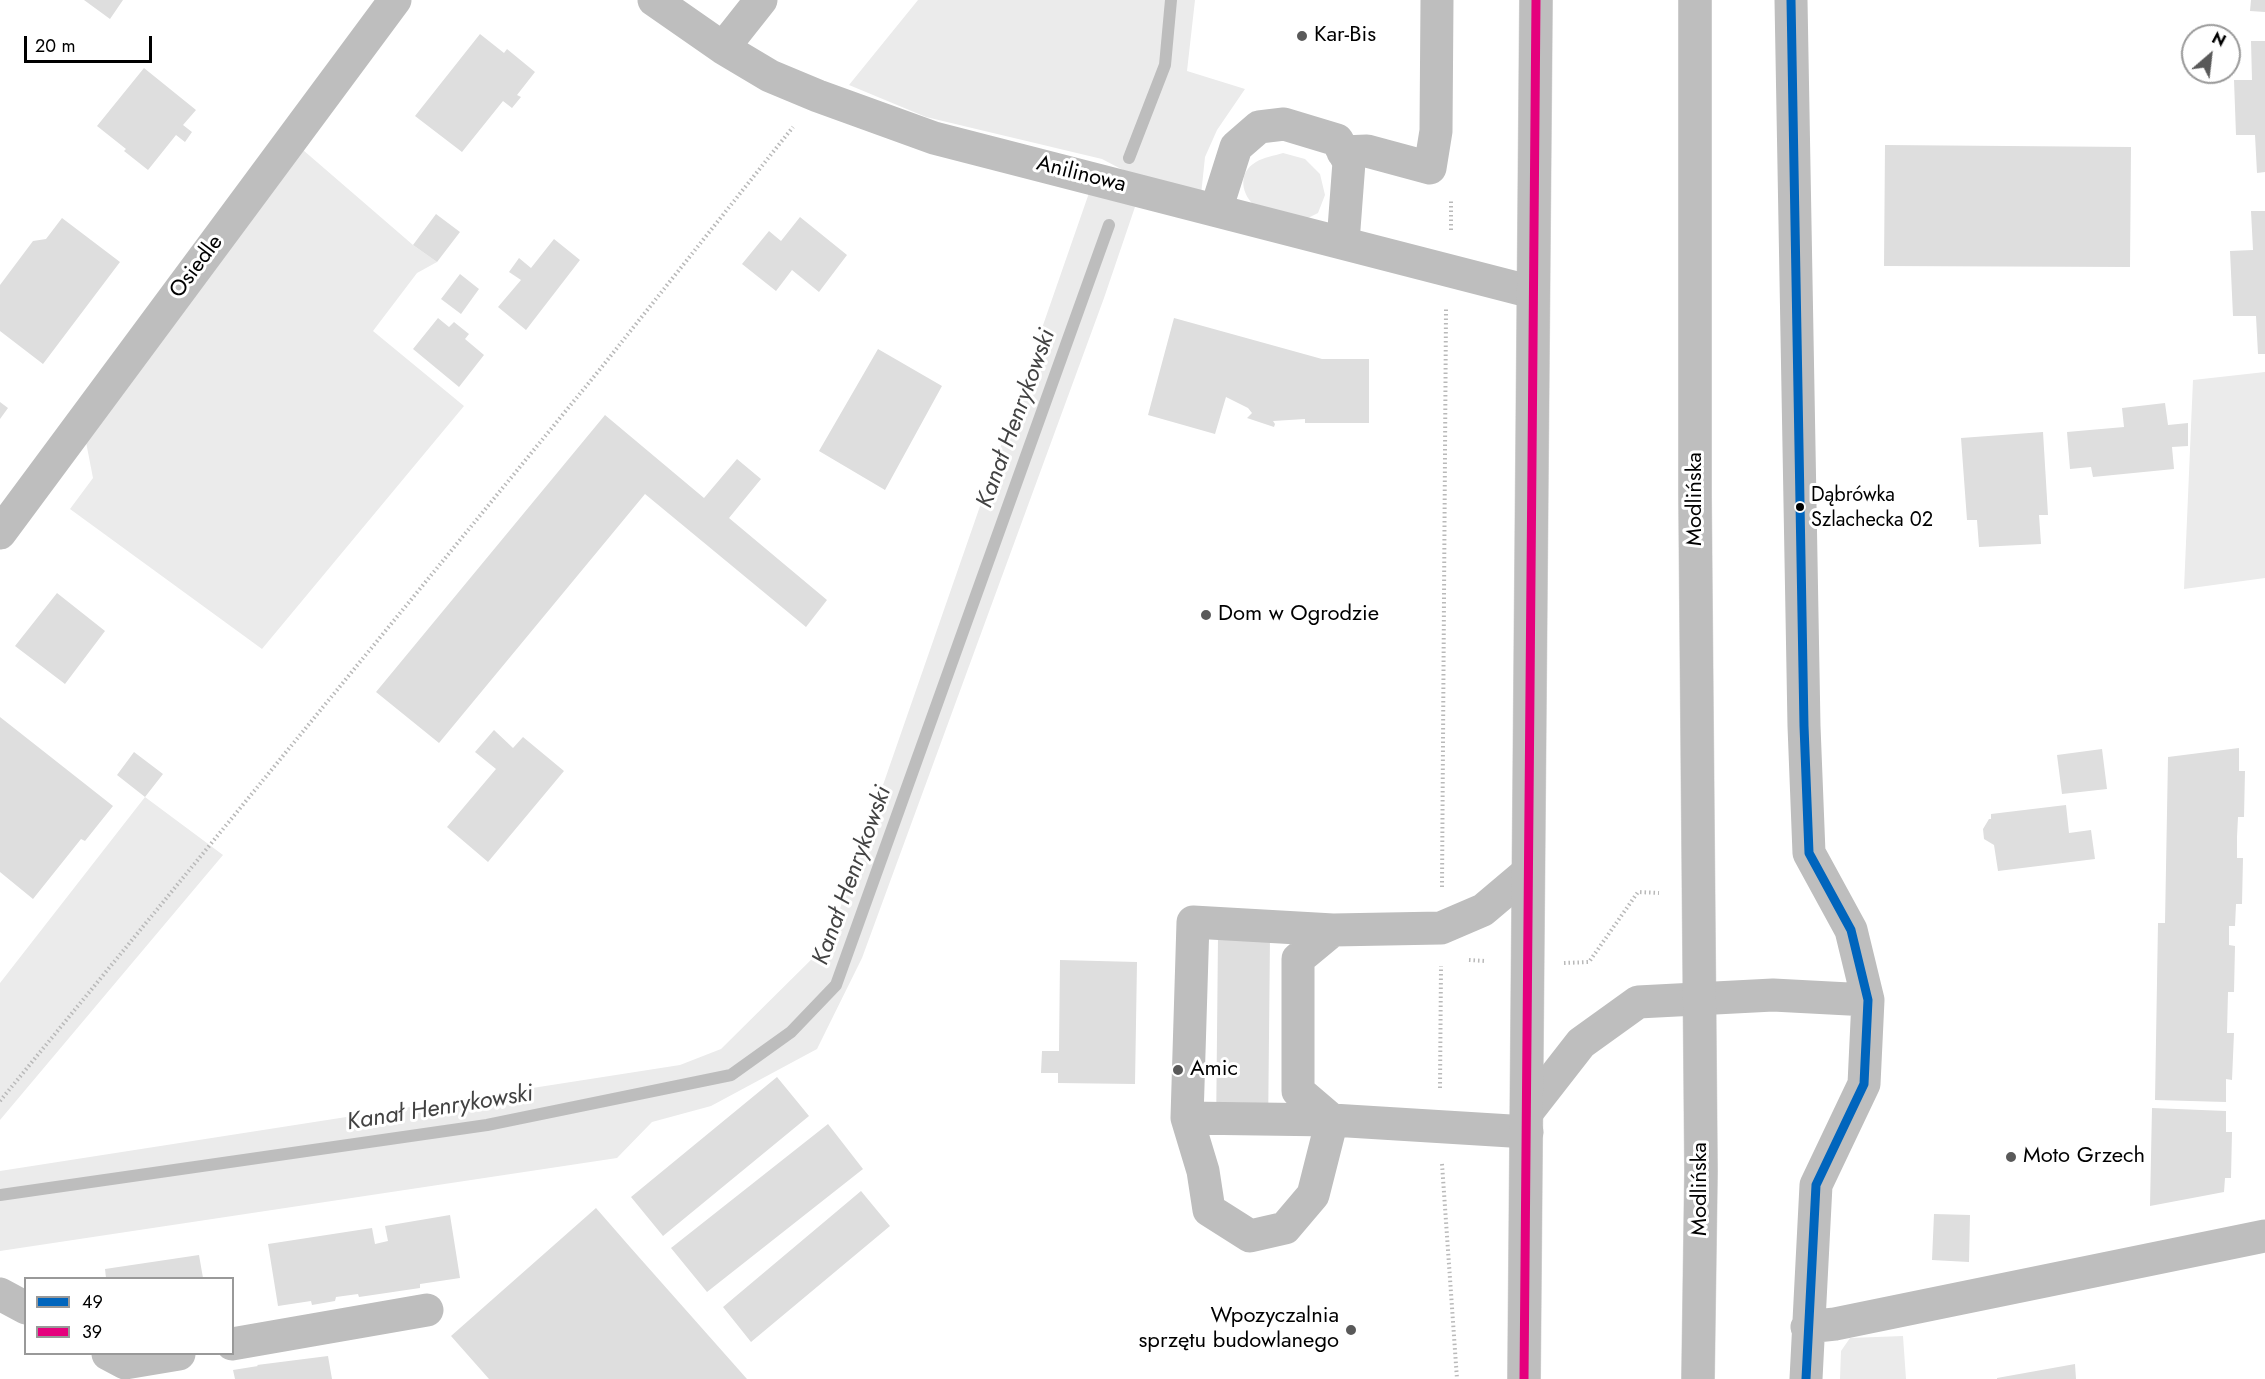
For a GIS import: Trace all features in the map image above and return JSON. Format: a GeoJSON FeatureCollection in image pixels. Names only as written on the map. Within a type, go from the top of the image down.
{"type":"FeatureCollection","features":[{"type":"Feature","properties":{"kind":"street","name":"Osiedle"},"geometry":{"type":"LineString","coordinates":[[0,533],[394,0]]}},
{"type":"Feature","properties":{"kind":"street","name":"Anilinowa"},"geometry":{"type":"LineString","coordinates":[[654,0],[723,48],[770,76],[934,138],[1532,292]]}},
{"type":"Feature","properties":{"kind":"street"},"geometry":{"type":"LineString","coordinates":[[723,48],[761,0]]}},
{"type":"Feature","properties":{"kind":"street"},"geometry":{"type":"LineString","coordinates":[[1343,152],[1367,151],[1430,168],[1436,131],[1437,0]]}},
{"type":"Feature","properties":{"kind":"street"},"geometry":{"type":"LineString","coordinates":[[1524,1379],[1536,0]]}},
{"type":"Feature","properties":{"kind":"street","name":"Modlińska"},"geometry":{"type":"LineString","coordinates":[[1695,0],[1695,507],[1701,1171],[1698,1379]]}},
{"type":"Feature","properties":{"kind":"street"},"geometry":{"type":"LineString","coordinates":[[1791,0],[1804,726],[1809,853],[1851,930],[1868,1000],[1864,1084],[1816,1185],[1806,1379]]}},
{"type":"Feature","properties":{"kind":"street"},"geometry":{"type":"LineString","coordinates":[[1216,210],[1236,147],[1259,127],[1284,124],[1337,140],[1349,162],[1343,242]]}},
{"type":"Feature","properties":{"kind":"street"},"geometry":{"type":"LineString","coordinates":[[1332,1120],[1313,1195],[1285,1228],[1250,1236],[1209,1210],[1203,1171],[1187,1118],[1193,922],[1333,930],[1441,928],[1484,910],[1528,872]]}},
{"type":"Feature","properties":{"kind":"street"},"geometry":{"type":"LineString","coordinates":[[1332,1120],[1298,1091],[1298,959],[1333,930]]}},
{"type":"Feature","properties":{"kind":"street"},"geometry":{"type":"LineString","coordinates":[[1527,1122],[1581,1043],[1638,1002],[1773,995],[1868,1000]]}},
{"type":"Feature","properties":{"kind":"street"},"geometry":{"type":"LineString","coordinates":[[1187,1118],[1332,1120],[1439,1127],[1527,1122]]}},
{"type":"Feature","properties":{"kind":"street"},"geometry":{"type":"LineString","coordinates":[[1808,1328],[2265,1236]]}},
{"type":"Feature","properties":{"kind":"street"},"geometry":{"type":"LineString","coordinates":[[0,1294],[24,1307]]}},
{"type":"Feature","properties":{"kind":"street"},"geometry":{"type":"LineString","coordinates":[[234,1344],[427,1311]]}},
{"type":"Feature","properties":{"kind":"street"},"geometry":{"type":"LineString","coordinates":[[111,1355],[125,1363],[168,1355]]}},
{"type":"Feature","properties":{"kind":"path"},"geometry":{"type":"LineString","coordinates":[[0,1101],[593,378],[818,96]]}},
{"type":"Feature","properties":{"kind":"path"},"geometry":{"type":"LineString","coordinates":[[1452,189],[1450,272],[1446,298],[1439,1127],[1457,1379]]}},
{"type":"Feature","properties":{"kind":"path"},"geometry":{"type":"LineString","coordinates":[[1564,963],[1588,963],[1638,892],[1659,893]]}},
{"type":"Feature","properties":{"kind":"shaded area"},"geometry":{"type":"Polygon","coordinates":[[[918,0],[1195,0],[1187,71],[1245,89],[1217,130],[1205,157],[1201,195],[1146,182],[1102,159],[926,117],[849,85],[918,0]]]}},
{"type":"Feature","properties":{"kind":"shaded area"},"geometry":{"type":"Polygon","coordinates":[[[303,150],[413,245],[437,262],[417,273],[373,331],[464,406],[262,649],[70,509],[93,478],[86,442],[303,150]]]}},
{"type":"Feature","properties":{"kind":"shaded area"},"geometry":{"type":"Polygon","coordinates":[[[1283,153],[1305,159],[1320,174],[1325,195],[1318,213],[1302,221],[1257,208],[1247,197],[1243,184],[1246,172],[1256,162],[1283,153]]]}},
{"type":"Feature","properties":{"kind":"shaded area"},"geometry":{"type":"Polygon","coordinates":[[[1089,193],[1136,204],[1104,298],[862,958],[817,1049],[711,1106],[652,1122],[617,1158],[0,1251],[0,1171],[680,1065],[721,1049],[828,943],[1089,193]]]}},
{"type":"Feature","properties":{"kind":"shaded area"},"geometry":{"type":"Polygon","coordinates":[[[2265,372],[2265,578],[2184,589],[2193,380],[2265,372]]]}},
{"type":"Feature","properties":{"kind":"shaded area"},"geometry":{"type":"Polygon","coordinates":[[[145,797],[223,855],[0,1120],[0,983],[145,797]]]}},
{"type":"Feature","properties":{"kind":"shaded area"},"geometry":{"type":"Polygon","coordinates":[[[1903,1336],[1906,1379],[1840,1379],[1841,1351],[1850,1338],[1903,1336]]]}},
{"type":"Feature","properties":{"kind":"building"},"geometry":{"type":"Polygon","coordinates":[[[84,0],[123,0],[110,19],[84,0]]]}},
{"type":"Feature","properties":{"kind":"building"},"geometry":{"type":"Polygon","coordinates":[[[2251,0],[2265,0],[2265,12],[2250,11],[2251,0]]]}},
{"type":"Feature","properties":{"kind":"building"},"geometry":{"type":"Polygon","coordinates":[[[480,34],[504,53],[507,49],[535,72],[517,95],[521,97],[512,108],[503,101],[462,152],[415,116],[480,34]]]}},
{"type":"Feature","properties":{"kind":"building"},"geometry":{"type":"Polygon","coordinates":[[[2251,41],[2265,41],[2265,172],[2257,173],[2255,135],[2236,135],[2234,84],[2241,84],[2241,80],[2252,80],[2251,41]]]}},
{"type":"Feature","properties":{"kind":"building"},"geometry":{"type":"Polygon","coordinates":[[[144,68],[196,110],[183,125],[192,132],[185,142],[176,135],[148,170],[97,126],[144,68]]]}},
{"type":"Feature","properties":{"kind":"building"},"geometry":{"type":"Polygon","coordinates":[[[1885,145],[2131,147],[2130,267],[1884,266],[1885,145]]]}},
{"type":"Feature","properties":{"kind":"building"},"geometry":{"type":"Polygon","coordinates":[[[2251,211],[2265,211],[2265,354],[2258,354],[2256,316],[2233,316],[2230,251],[2253,250],[2251,211]]]}},
{"type":"Feature","properties":{"kind":"building"},"geometry":{"type":"Polygon","coordinates":[[[436,214],[460,232],[437,262],[413,245],[436,214]]]}},
{"type":"Feature","properties":{"kind":"building"},"geometry":{"type":"Polygon","coordinates":[[[800,217],[847,255],[819,292],[792,270],[776,291],[742,264],[769,231],[781,241],[800,217]]]}},
{"type":"Feature","properties":{"kind":"building"},"geometry":{"type":"Polygon","coordinates":[[[62,218],[120,262],[43,364],[0,331],[0,285],[33,241],[46,239],[62,218]]]}},
{"type":"Feature","properties":{"kind":"building"},"geometry":{"type":"Polygon","coordinates":[[[554,239],[580,260],[526,330],[498,307],[521,280],[509,272],[519,258],[531,268],[554,239]]]}},
{"type":"Feature","properties":{"kind":"building"},"geometry":{"type":"Polygon","coordinates":[[[460,274],[479,289],[461,314],[441,299],[460,274]]]}},
{"type":"Feature","properties":{"kind":"building"},"geometry":{"type":"Polygon","coordinates":[[[438,318],[449,327],[454,322],[469,334],[465,339],[484,355],[459,387],[413,349],[438,318]]]}},
{"type":"Feature","properties":{"kind":"building"},"geometry":{"type":"Polygon","coordinates":[[[1174,318],[1322,359],[1369,359],[1369,423],[1305,423],[1305,419],[1273,421],[1274,427],[1247,418],[1252,413],[1248,408],[1226,397],[1215,434],[1148,415],[1174,318]]]}},
{"type":"Feature","properties":{"kind":"building"},"geometry":{"type":"Polygon","coordinates":[[[878,349],[942,386],[885,490],[819,451],[878,349]]]}},
{"type":"Feature","properties":{"kind":"building"},"geometry":{"type":"Polygon","coordinates":[[[0,402],[8,408],[0,419],[0,402]]]}},
{"type":"Feature","properties":{"kind":"building"},"geometry":{"type":"Polygon","coordinates":[[[2165,403],[2168,425],[2188,423],[2188,446],[2172,447],[2174,469],[2093,477],[2091,467],[2070,469],[2067,432],[2124,427],[2122,408],[2165,403]]]}},
{"type":"Feature","properties":{"kind":"building"},"geometry":{"type":"Polygon","coordinates":[[[605,415],[704,498],[737,459],[761,479],[729,518],[827,600],[806,627],[645,494],[439,743],[376,692],[605,415]]]}},
{"type":"Feature","properties":{"kind":"building"},"geometry":{"type":"Polygon","coordinates":[[[2043,432],[2048,515],[2039,515],[2041,544],[1979,547],[1977,520],[1967,520],[1961,438],[2043,432]]]}},
{"type":"Feature","properties":{"kind":"building"},"geometry":{"type":"Polygon","coordinates":[[[57,593],[105,631],[65,684],[15,646],[57,593]]]}},
{"type":"Feature","properties":{"kind":"building"},"geometry":{"type":"Polygon","coordinates":[[[0,717],[113,806],[85,841],[81,839],[33,899],[0,872],[0,717]]]}},
{"type":"Feature","properties":{"kind":"building"},"geometry":{"type":"Polygon","coordinates":[[[494,730],[513,748],[523,737],[564,771],[488,862],[447,827],[496,769],[475,752],[494,730]]]}},
{"type":"Feature","properties":{"kind":"building"},"geometry":{"type":"Polygon","coordinates":[[[2239,748],[2239,771],[2245,771],[2244,817],[2238,817],[2237,837],[2237,858],[2243,858],[2242,904],[2236,904],[2235,926],[2229,926],[2229,945],[2235,946],[2234,992],[2228,992],[2227,1033],[2234,1033],[2232,1080],[2226,1079],[2226,1102],[2155,1100],[2158,923],[2165,923],[2168,757],[2239,748]]]}},
{"type":"Feature","properties":{"kind":"building"},"geometry":{"type":"Polygon","coordinates":[[[2102,749],[2107,789],[2062,794],[2057,755],[2102,749]]]}},
{"type":"Feature","properties":{"kind":"building"},"geometry":{"type":"Polygon","coordinates":[[[134,752],[163,774],[145,797],[117,775],[134,752]]]}},
{"type":"Feature","properties":{"kind":"building"},"geometry":{"type":"Polygon","coordinates":[[[2066,805],[2069,833],[2091,830],[2095,859],[1998,871],[1994,845],[1984,839],[1983,829],[1991,819],[1991,814],[2066,805]]]}},
{"type":"Feature","properties":{"kind":"building"},"geometry":{"type":"Polygon","coordinates":[[[1218,936],[1270,937],[1268,1134],[1216,1134],[1218,936]]]}},
{"type":"Feature","properties":{"kind":"building"},"geometry":{"type":"Polygon","coordinates":[[[1060,960],[1137,962],[1135,1084],[1058,1083],[1058,1073],[1041,1073],[1042,1051],[1059,1051],[1060,960]]]}},
{"type":"Feature","properties":{"kind":"building"},"geometry":{"type":"Polygon","coordinates":[[[777,1077],[809,1116],[663,1236],[631,1197],[777,1077]]]}},
{"type":"Feature","properties":{"kind":"building"},"geometry":{"type":"Polygon","coordinates":[[[2152,1108],[2226,1111],[2226,1132],[2232,1132],[2231,1178],[2225,1178],[2224,1192],[2150,1206],[2152,1108]]]}},
{"type":"Feature","properties":{"kind":"building"},"geometry":{"type":"Polygon","coordinates":[[[828,1124],[863,1169],[707,1292],[671,1248],[828,1124]]]}},
{"type":"Feature","properties":{"kind":"building"},"geometry":{"type":"Polygon","coordinates":[[[861,1191],[890,1226],[751,1342],[723,1307],[861,1191]]]}},
{"type":"Feature","properties":{"kind":"building"},"geometry":{"type":"Polygon","coordinates":[[[596,1208],[747,1379],[489,1379],[451,1336],[596,1208]]]}},
{"type":"Feature","properties":{"kind":"building"},"geometry":{"type":"Polygon","coordinates":[[[1934,1214],[1970,1215],[1969,1262],[1932,1260],[1934,1214]]]}},
{"type":"Feature","properties":{"kind":"building"},"geometry":{"type":"Polygon","coordinates":[[[450,1215],[460,1278],[420,1284],[420,1288],[359,1297],[358,1294],[336,1297],[335,1301],[312,1305],[311,1301],[278,1306],[268,1244],[372,1228],[375,1244],[388,1241],[385,1226],[450,1215]]]}},
{"type":"Feature","properties":{"kind":"building"},"geometry":{"type":"Polygon","coordinates":[[[199,1255],[203,1277],[106,1277],[105,1269],[199,1255]]]}},
{"type":"Feature","properties":{"kind":"building"},"geometry":{"type":"Polygon","coordinates":[[[328,1356],[332,1379],[235,1379],[233,1370],[257,1365],[328,1356]]]}},
{"type":"Feature","properties":{"kind":"building"},"geometry":{"type":"Polygon","coordinates":[[[2075,1364],[2076,1379],[1997,1379],[1997,1378],[2075,1364]]]}},
{"type":"Feature","properties":{"kind":"waterway","name":"Kanał Henrykowski"},"geometry":{"type":"LineString","coordinates":[[1129,158],[1165,65],[1171,0]]}},
{"type":"Feature","properties":{"kind":"waterway","name":"Kanał Henrykowski"},"geometry":{"type":"LineString","coordinates":[[0,1195],[487,1125],[731,1075],[791,1032],[836,985],[1109,225]]}},
{"type":"Feature","properties":{"kind":"transit line","name":"39"},"geometry":{"type":"LineString","coordinates":[[1524,1379],[1536,0]]}},
{"type":"Feature","properties":{"kind":"transit line","name":"49"},"geometry":{"type":"LineString","coordinates":[[1791,0],[1804,726],[1809,853],[1851,930],[1868,1000],[1864,1084],[1816,1185],[1806,1379]]}},
{"type":"Feature","properties":{"kind":"place","name":"Kar-Bis"},"geometry":{"type":"Point","coordinates":[1302,36]}},
{"type":"Feature","properties":{"kind":"place","name":"Dąbrówka Szlachecka 02"},"geometry":{"type":"Point","coordinates":[1800,507]}},
{"type":"Feature","properties":{"kind":"place","name":"Dom w Ogrodzie"},"geometry":{"type":"Point","coordinates":[1206,615]}},
{"type":"Feature","properties":{"kind":"place","name":"Amic"},"geometry":{"type":"Point","coordinates":[1178,1070]}},
{"type":"Feature","properties":{"kind":"place","name":"Moto Grzech"},"geometry":{"type":"Point","coordinates":[2011,1157]}},
{"type":"Feature","properties":{"kind":"place","name":"Wpozyczalnia sprzętu budowlanego"},"geometry":{"type":"Point","coordinates":[1351,1330]}}]}
